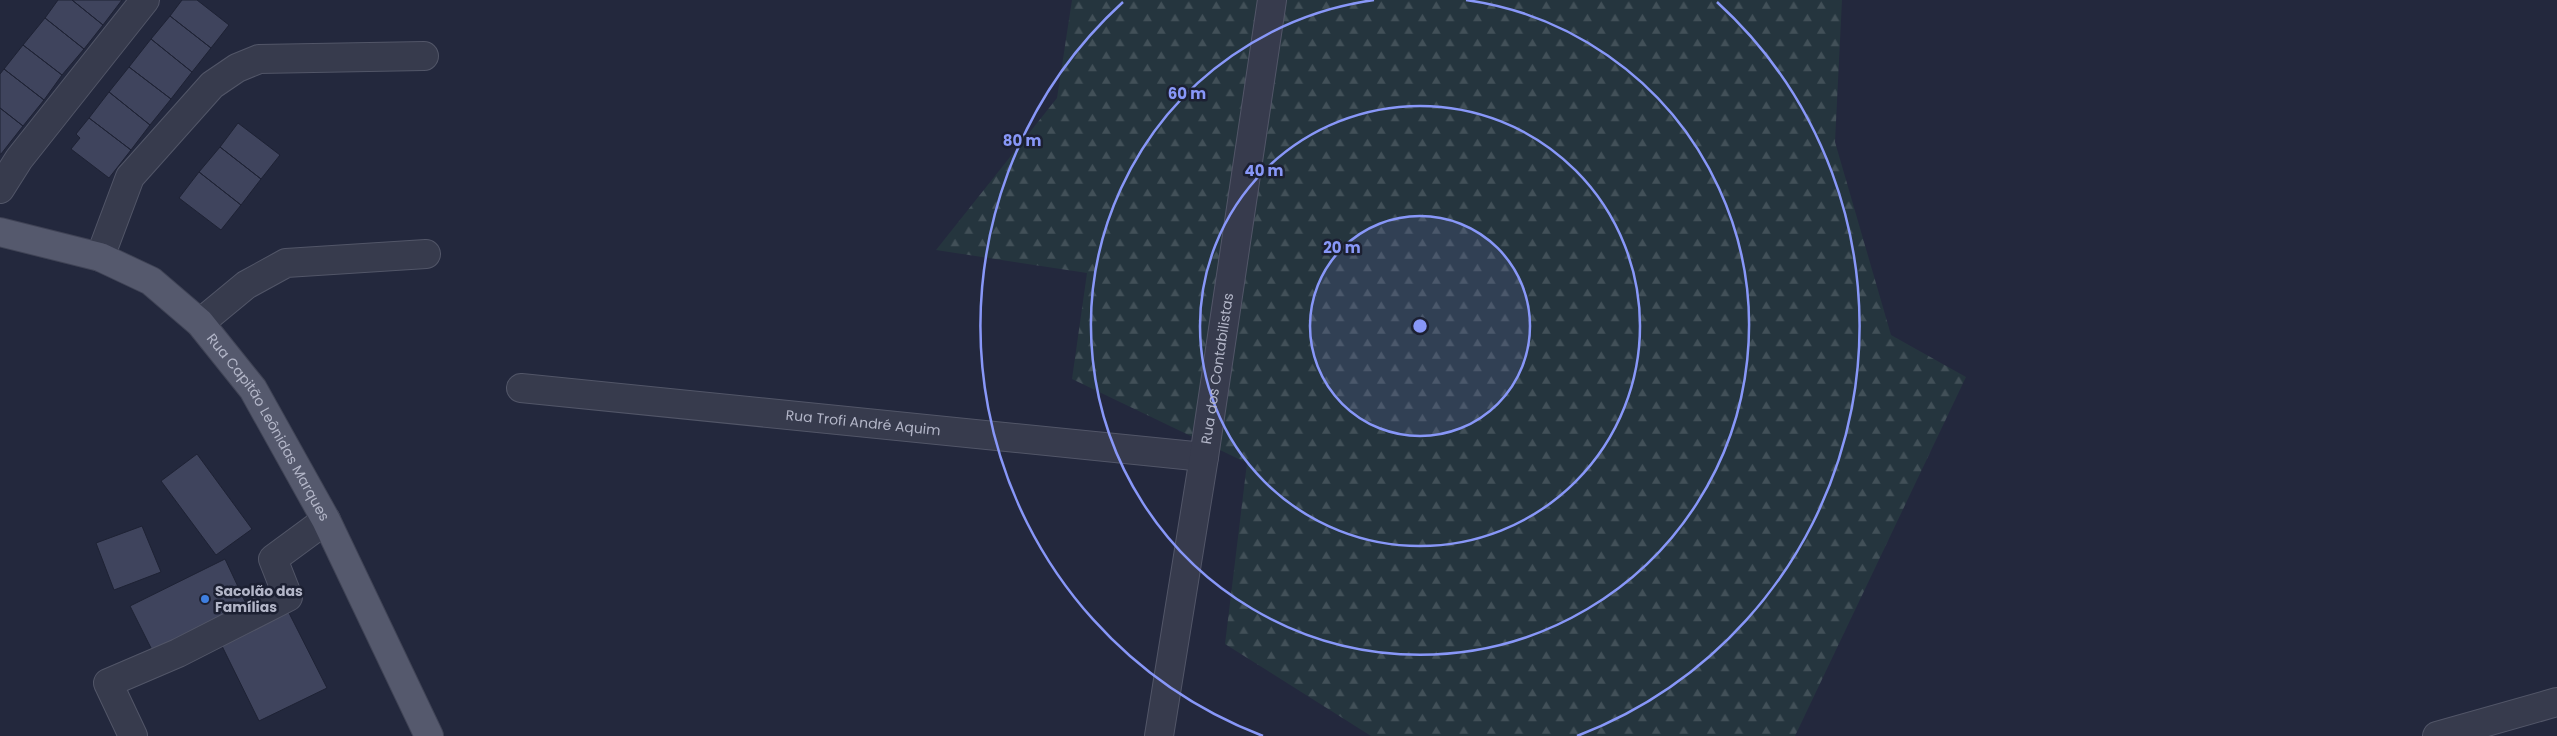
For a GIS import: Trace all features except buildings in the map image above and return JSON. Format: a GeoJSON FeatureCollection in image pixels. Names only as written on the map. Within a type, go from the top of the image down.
{"type":"FeatureCollection","features":[{"type":"Feature","properties":{"kind":"main road","name":"Rua Capitão Leônidas Marques"},"geometry":{"type":"LineString","coordinates":[[0,232],[100,257],[151,281],[200,323],[253,390],[326,520],[430,736]]}},
{"type":"Feature","properties":{"kind":"street"},"geometry":{"type":"LineString","coordinates":[[0,189],[19,159],[145,0]]}},
{"type":"Feature","properties":{"kind":"street","name":"Rua dos Contabilistas"},"geometry":{"type":"LineString","coordinates":[[1159,736],[1204,457],[1272,0]]}},
{"type":"Feature","properties":{"kind":"street"},"geometry":{"type":"LineString","coordinates":[[100,257],[130,177],[212,85],[237,68],[259,59],[424,56]]}},
{"type":"Feature","properties":{"kind":"street"},"geometry":{"type":"LineString","coordinates":[[200,323],[246,285],[286,263],[426,254]]}},
{"type":"Feature","properties":{"kind":"street","name":"Rua Trofi André Aquim"},"geometry":{"type":"LineString","coordinates":[[521,388],[1204,457]]}},
{"type":"Feature","properties":{"kind":"street"},"geometry":{"type":"LineString","coordinates":[[133,736],[108,683],[178,653],[288,597],[273,559],[326,520]]}},
{"type":"Feature","properties":{"kind":"street"},"geometry":{"type":"LineString","coordinates":[[2437,736],[2557,702]]}},
{"type":"Feature","properties":{"kind":"green space"},"geometry":{"type":"Polygon","coordinates":[[[1072,0],[1842,0],[1835,142],[1891,335],[1966,377],[1795,736],[1371,736],[1225,644],[1247,463],[1072,379],[1087,273],[936,250],[1057,98],[1072,0]]]}},
{"type":"Feature","properties":{"kind":"place","name":"Sacolão das Famílias"},"geometry":{"type":"Point","coordinates":[205,599]}}]}
